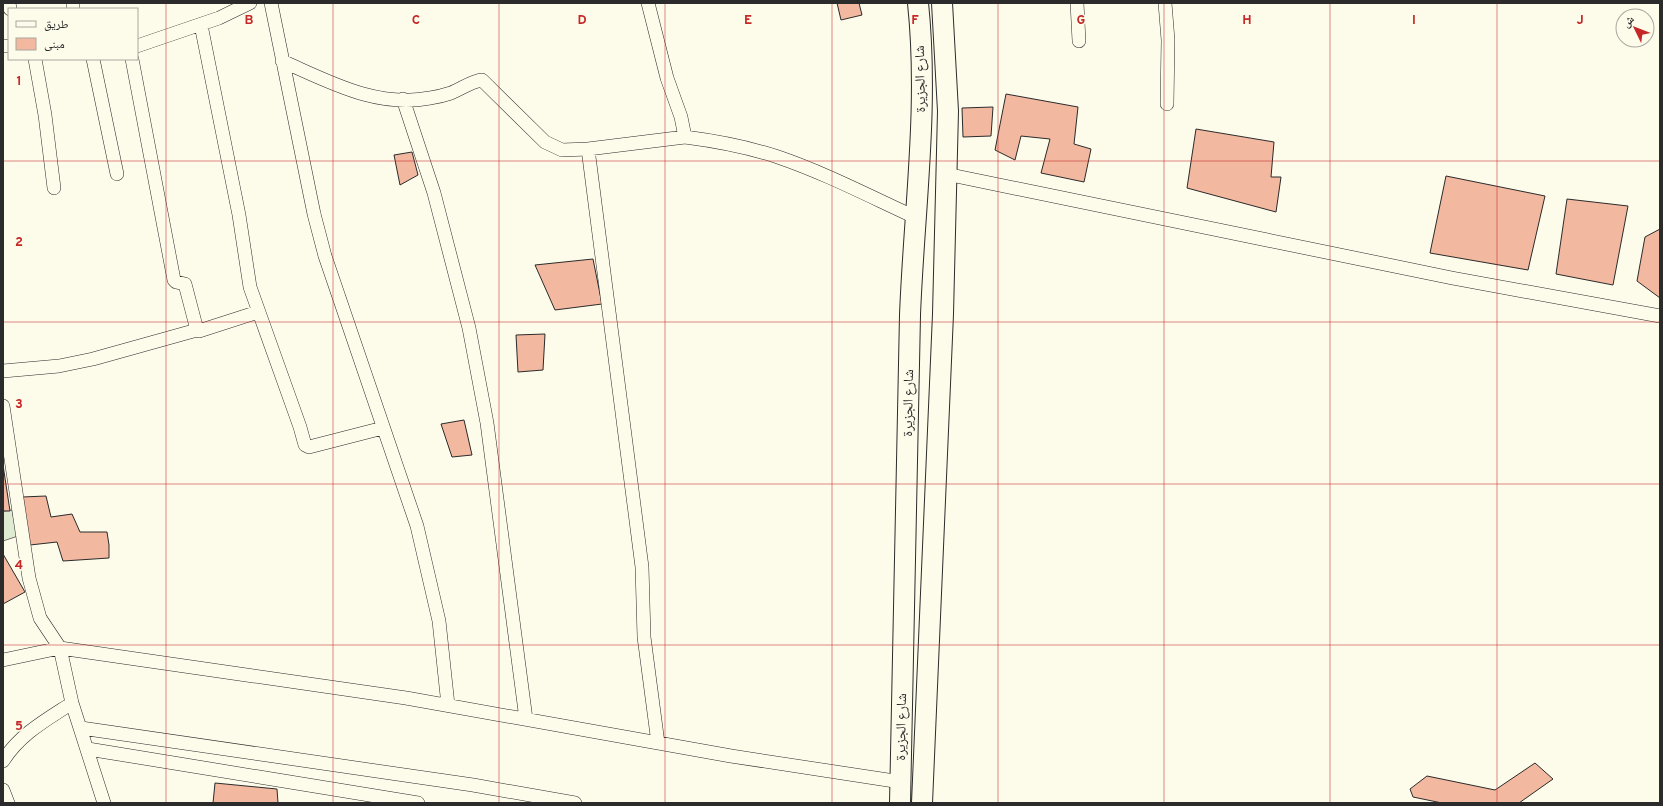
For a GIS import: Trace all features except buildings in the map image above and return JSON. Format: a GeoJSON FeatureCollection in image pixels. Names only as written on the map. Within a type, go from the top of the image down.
{"type":"FeatureCollection","features":[{"type":"Feature","properties":{"kind":"main road","name":"شارع الجزيرة"},"geometry":{"type":"LineString","coordinates":[[901,786],[910,315],[923,112],[918,3]]}},
{"type":"Feature","properties":{"kind":"main road","name":"شارع الجزيرة"},"geometry":{"type":"LineString","coordinates":[[922,798],[944,314],[948,111],[942,3]]}},
{"type":"Feature","properties":{"kind":"main road"},"geometry":{"type":"LineString","coordinates":[[910,315],[944,314]]}},
{"type":"Feature","properties":{"kind":"main road"},"geometry":{"type":"LineString","coordinates":[[922,798],[901,786],[923,770]]}},
{"type":"Feature","properties":{"kind":"street"},"geometry":{"type":"LineString","coordinates":[[138,46],[201,25],[250,3]]}},
{"type":"Feature","properties":{"kind":"street"},"geometry":{"type":"LineString","coordinates":[[271,3],[314,214],[323,249],[417,526],[439,621],[448,705]]}},
{"type":"Feature","properties":{"kind":"street"},"geometry":{"type":"LineString","coordinates":[[648,3],[667,78],[685,137]]}},
{"type":"Feature","properties":{"kind":"street"},"geometry":{"type":"LineString","coordinates":[[1077,3],[1079,41]]}},
{"type":"Feature","properties":{"kind":"street"},"geometry":{"type":"LineString","coordinates":[[1165,3],[1168,40],[1167,104]]}},
{"type":"Feature","properties":{"kind":"street"},"geometry":{"type":"LineString","coordinates":[[201,25],[239,215],[250,286],[306,447],[346,439],[383,428]]}},
{"type":"Feature","properties":{"kind":"street"},"geometry":{"type":"LineString","coordinates":[[35,60],[45,115],[54,188]]}},
{"type":"Feature","properties":{"kind":"street"},"geometry":{"type":"LineString","coordinates":[[93,60],[117,174]]}},
{"type":"Feature","properties":{"kind":"street"},"geometry":{"type":"LineString","coordinates":[[132,60],[174,280],[185,284],[197,330]]}},
{"type":"Feature","properties":{"kind":"street"},"geometry":{"type":"LineString","coordinates":[[282,61],[371,98],[419,99],[438,96],[482,80],[545,142],[562,150],[588,149],[685,137],[744,148],[777,157],[870,195],[917,218]]}},
{"type":"Feature","properties":{"kind":"street"},"geometry":{"type":"LineString","coordinates":[[403,99],[434,193],[471,342],[487,423],[526,718]]}},
{"type":"Feature","properties":{"kind":"street"},"geometry":{"type":"LineString","coordinates":[[588,149],[642,567],[644,637],[658,743]]}},
{"type":"Feature","properties":{"kind":"street"},"geometry":{"type":"LineString","coordinates":[[946,174],[1452,278],[1660,316]]}},
{"type":"Feature","properties":{"kind":"street"},"geometry":{"type":"LineString","coordinates":[[3,371],[60,366],[94,359],[197,330],[199,331],[225,324],[258,312]]}},
{"type":"Feature","properties":{"kind":"street"},"geometry":{"type":"LineString","coordinates":[[3,406],[29,578],[40,618],[60,648],[72,703],[88,749],[104,803]]}},
{"type":"Feature","properties":{"kind":"street"},"geometry":{"type":"LineString","coordinates":[[3,660],[60,648],[448,705],[901,786]]}},
{"type":"Feature","properties":{"kind":"street"},"geometry":{"type":"LineString","coordinates":[[3,761],[12,746],[20,739],[72,703]]}},
{"type":"Feature","properties":{"kind":"street"},"geometry":{"type":"LineString","coordinates":[[81,728],[473,785],[575,803]]}},
{"type":"Feature","properties":{"kind":"street"},"geometry":{"type":"LineString","coordinates":[[88,749],[418,803]]}},
{"type":"Feature","properties":{"kind":"street"},"geometry":{"type":"LineString","coordinates":[[3,790],[8,803]]}},
{"type":"Feature","properties":{"kind":"green space"},"geometry":{"type":"Polygon","coordinates":[[[3,509],[4,511],[12,510],[18,536],[3,541],[3,509]]]}}]}
